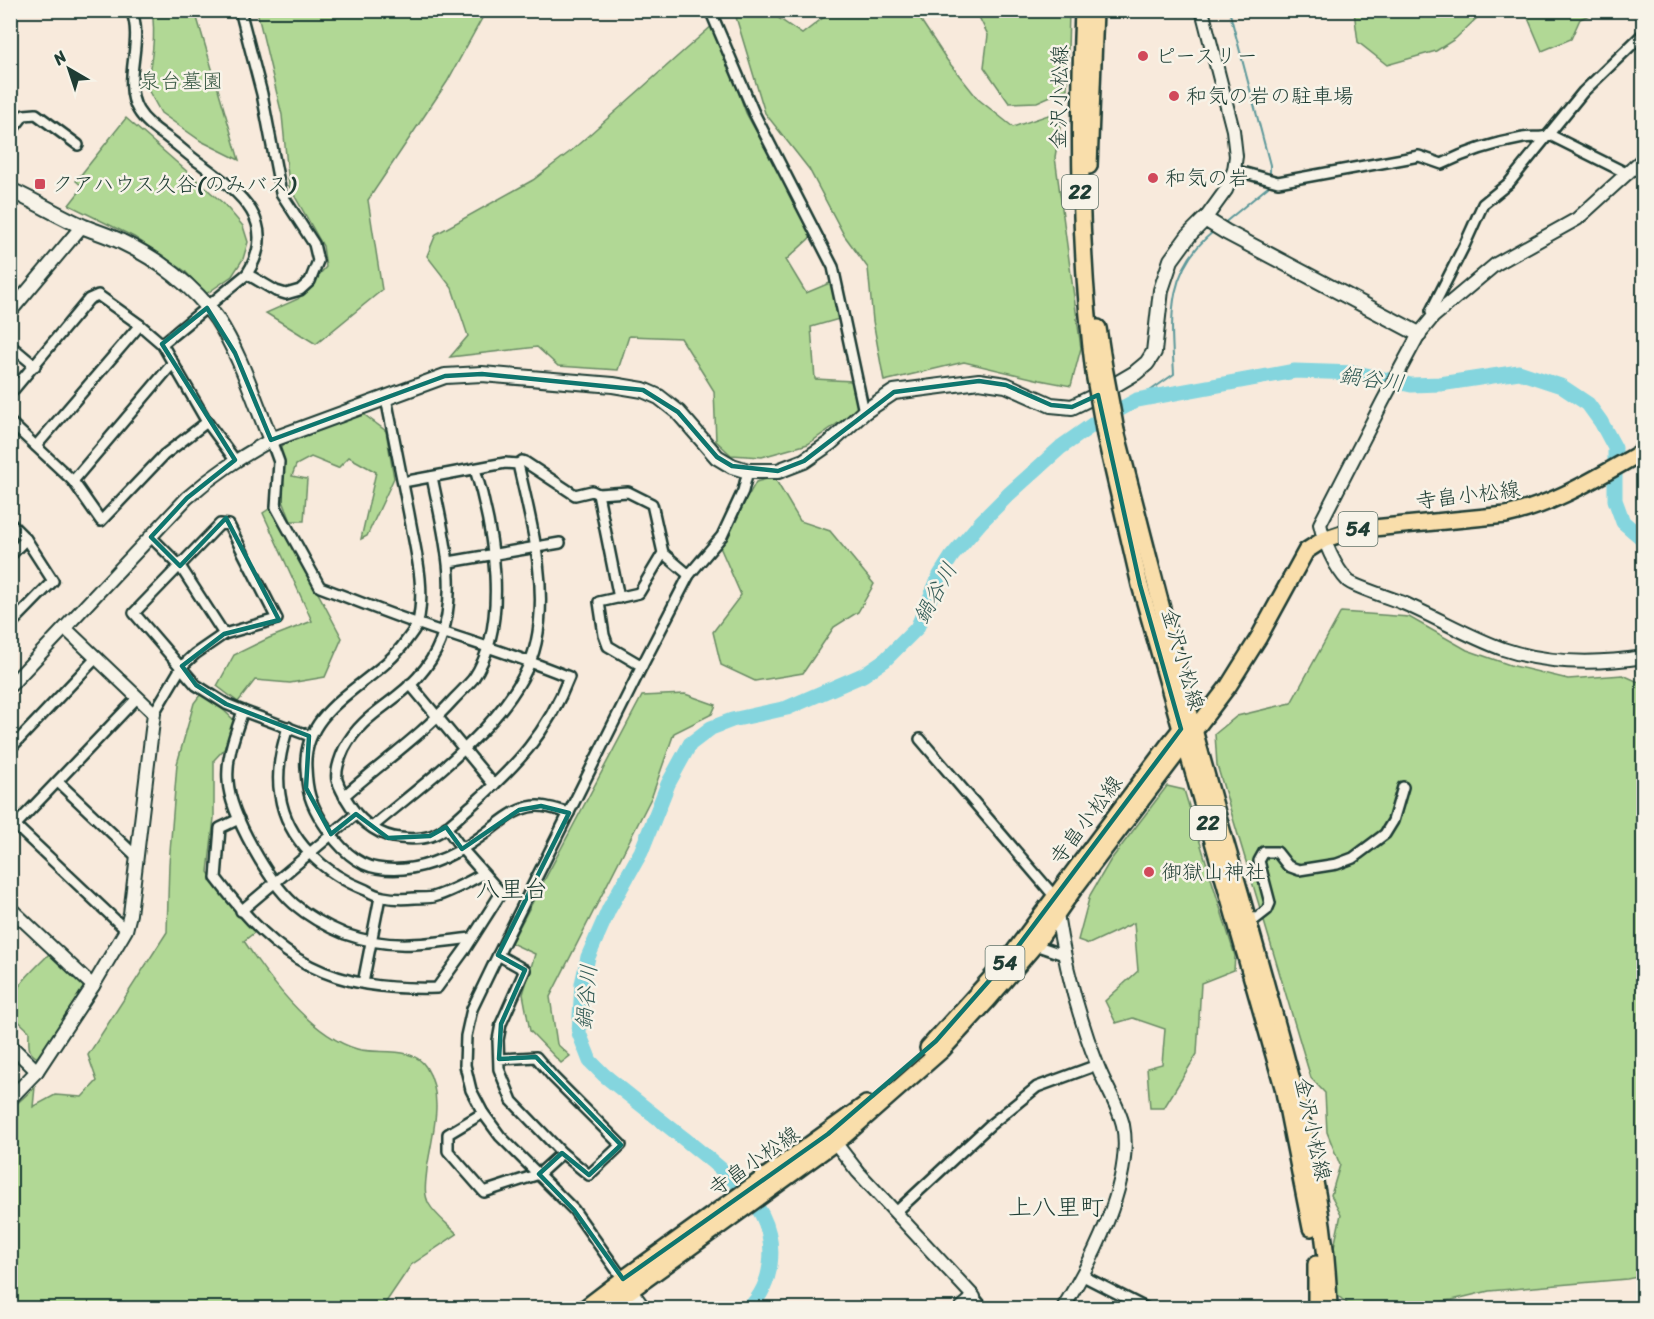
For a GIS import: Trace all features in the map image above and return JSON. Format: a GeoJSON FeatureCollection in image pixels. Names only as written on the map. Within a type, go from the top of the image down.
{"type":"FeatureCollection","features":[{"type":"Feature","properties":{"kind":"main road","name":"金沢小松線"},"geometry":{"type":"LineString","coordinates":[[1083,10],[1079,96],[1083,265],[1099,370],[1140,585],[1249,924],[1305,1134],[1318,1198],[1329,1308]]}},
{"type":"Feature","properties":{"kind":"main road","name":"金沢小松線"},"geometry":{"type":"LineString","coordinates":[[1095,10],[1089,162],[1099,370]]}},
{"type":"Feature","properties":{"kind":"main road"},"geometry":{"type":"LineString","coordinates":[[10,190],[82,226],[122,242],[156,260],[181,280],[216,319],[235,353],[271,440],[445,376],[482,374],[613,385],[643,390],[659,397],[678,412],[717,457],[732,466],[748,471],[778,471],[804,461],[864,412],[894,392],[979,381],[1006,385],[1051,405],[1072,407],[1101,393],[1135,373],[1147,363],[1154,352],[1161,290],[1171,260],[1190,234],[1208,221],[1419,334]]}},
{"type":"Feature","properties":{"kind":"main road","name":"寺畠小松線"},"geometry":{"type":"LineString","coordinates":[[831,1138],[936,1041],[1010,957],[1055,897],[1188,732],[1206,717],[1259,637],[1306,551],[1323,540],[1353,530],[1527,511],[1578,488],[1638,454]]}},
{"type":"Feature","properties":{"kind":"main road","name":"金沢小松線"},"geometry":{"type":"LineString","coordinates":[[1188,732],[1283,1087],[1309,1211],[1315,1254],[1316,1308]]}},
{"type":"Feature","properties":{"kind":"main road","name":"寺畠小松線"},"geometry":{"type":"LineString","coordinates":[[585,1308],[627,1284],[772,1181],[831,1138],[943,1048],[1035,945],[1188,732]]}},
{"type":"Feature","properties":{"kind":"main road","name":"寺畠小松線"},"geometry":{"type":"LineString","coordinates":[[606,1308],[627,1284]]}},
{"type":"Feature","properties":{"kind":"street"},"geometry":{"type":"LineString","coordinates":[[131,10],[135,20],[137,41],[132,82],[138,110],[154,128],[217,175],[245,200],[256,220],[260,235],[257,252],[247,274],[162,344]]}},
{"type":"Feature","properties":{"kind":"street"},"geometry":{"type":"LineString","coordinates":[[240,10],[262,94],[281,193],[314,243],[318,261],[310,281],[300,290],[286,294],[276,291],[247,274]]}},
{"type":"Feature","properties":{"kind":"street"},"geometry":{"type":"LineString","coordinates":[[710,10],[754,113],[833,267],[864,412]]}},
{"type":"Feature","properties":{"kind":"street"},"geometry":{"type":"LineString","coordinates":[[1202,10],[1233,130],[1236,156],[1234,170],[1226,190],[1208,221]]}},
{"type":"Feature","properties":{"kind":"street"},"geometry":{"type":"LineString","coordinates":[[1433,317],[1431,311],[1466,244],[1483,204],[1509,183],[1583,92],[1644,33]]}},
{"type":"Feature","properties":{"kind":"street"},"geometry":{"type":"LineString","coordinates":[[10,132],[24,115],[36,114],[78,145]]}},
{"type":"Feature","properties":{"kind":"street"},"geometry":{"type":"LineString","coordinates":[[1234,170],[1278,182],[1419,156],[1442,164],[1462,154],[1505,141],[1532,136],[1545,138],[1550,135],[1628,174]]}},
{"type":"Feature","properties":{"kind":"street"},"geometry":{"type":"LineString","coordinates":[[1643,159],[1577,219],[1496,264],[1433,317],[1419,334],[1320,524],[1323,540],[1349,582],[1428,614],[1502,648],[1522,654],[1561,660],[1626,660],[1644,657]]}},
{"type":"Feature","properties":{"kind":"street"},"geometry":{"type":"LineString","coordinates":[[10,312],[82,226]]}},
{"type":"Feature","properties":{"kind":"street"},"geometry":{"type":"LineString","coordinates":[[10,394],[89,299],[98,295],[162,344],[207,422],[235,460]]}},
{"type":"Feature","properties":{"kind":"street"},"geometry":{"type":"LineString","coordinates":[[36,446],[140,325]]}},
{"type":"Feature","properties":{"kind":"street"},"geometry":{"type":"LineString","coordinates":[[10,345],[35,366]]}},
{"type":"Feature","properties":{"kind":"street"},"geometry":{"type":"LineString","coordinates":[[73,481],[173,363]]}},
{"type":"Feature","properties":{"kind":"street"},"geometry":{"type":"LineString","coordinates":[[386,398],[420,577],[417,624],[400,650],[339,702],[315,726],[310,736],[305,760],[306,788],[316,812],[340,845],[362,864],[394,870],[414,867],[446,857],[462,849],[519,810],[542,806],[568,813]]}},
{"type":"Feature","properties":{"kind":"street"},"geometry":{"type":"LineString","coordinates":[[10,422],[73,481],[101,522],[164,455],[207,422]]}},
{"type":"Feature","properties":{"kind":"street"},"geometry":{"type":"LineString","coordinates":[[10,687],[187,498],[214,474],[271,440],[279,462],[276,507],[320,587],[417,624],[442,631],[530,661],[569,677],[551,717],[537,739],[516,764],[446,827],[430,836],[410,839],[388,838],[356,814],[344,796],[337,777],[340,759],[352,735],[364,720],[417,678],[432,659],[440,641],[442,631],[449,606],[449,562],[432,477]]}},
{"type":"Feature","properties":{"kind":"street"},"geometry":{"type":"LineString","coordinates":[[403,482],[505,463],[518,464],[522,461],[575,495],[592,491],[598,494],[628,492],[651,504],[663,553],[689,575]]}},
{"type":"Feature","properties":{"kind":"street"},"geometry":{"type":"LineString","coordinates":[[372,827],[464,748],[496,716],[510,699],[530,661],[536,646],[539,627],[537,545],[518,464]]}},
{"type":"Feature","properties":{"kind":"street"},"geometry":{"type":"LineString","coordinates":[[344,796],[438,717],[472,680],[487,647],[495,603],[493,553],[475,469]]}},
{"type":"Feature","properties":{"kind":"street"},"geometry":{"type":"LineString","coordinates":[[644,1308],[574,1210],[501,1136],[483,1113],[471,1090],[465,1065],[465,1036],[472,1009],[568,813],[689,575],[722,536],[743,491],[748,471]]}},
{"type":"Feature","properties":{"kind":"street"},"geometry":{"type":"LineString","coordinates":[[598,494],[619,598]]}},
{"type":"Feature","properties":{"kind":"street"},"geometry":{"type":"LineString","coordinates":[[10,523],[26,539],[53,580],[10,625]]}},
{"type":"Feature","properties":{"kind":"street"},"geometry":{"type":"LineString","coordinates":[[10,1099],[38,1071],[126,930],[130,914],[154,713],[182,666],[224,634],[277,619],[229,525],[220,524],[134,614],[182,666],[196,685],[226,704],[310,736]]}},
{"type":"Feature","properties":{"kind":"street"},"geometry":{"type":"LineString","coordinates":[[151,537],[180,566],[224,634]]}},
{"type":"Feature","properties":{"kind":"street"},"geometry":{"type":"LineString","coordinates":[[10,556],[26,539]]}},
{"type":"Feature","properties":{"kind":"street"},"geometry":{"type":"LineString","coordinates":[[449,562],[537,545],[560,543]]}},
{"type":"Feature","properties":{"kind":"street"},"geometry":{"type":"LineString","coordinates":[[642,666],[608,646],[599,602],[639,593],[663,553]]}},
{"type":"Feature","properties":{"kind":"street"},"geometry":{"type":"LineString","coordinates":[[66,629],[154,713]]}},
{"type":"Feature","properties":{"kind":"street"},"geometry":{"type":"LineString","coordinates":[[10,749],[97,657]]}},
{"type":"Feature","properties":{"kind":"street"},"geometry":{"type":"LineString","coordinates":[[410,684],[494,785]]}},
{"type":"Feature","properties":{"kind":"street"},"geometry":{"type":"LineString","coordinates":[[126,930],[13,829],[138,697]]}},
{"type":"Feature","properties":{"kind":"street"},"geometry":{"type":"LineString","coordinates":[[243,711],[229,755],[228,783],[240,824],[275,882],[293,903],[315,918],[345,933],[372,940],[407,945],[439,944],[471,938]]}},
{"type":"Feature","properties":{"kind":"street"},"geometry":{"type":"LineString","coordinates":[[288,728],[279,766],[280,797],[298,840],[326,869],[353,886],[380,897],[432,897],[483,874]]}},
{"type":"Feature","properties":{"kind":"street"},"geometry":{"type":"LineString","coordinates":[[920,739],[1055,897],[1064,955],[1098,1065],[1123,1125],[1124,1156],[1117,1194],[1083,1276],[1063,1308]]}},
{"type":"Feature","properties":{"kind":"street"},"geometry":{"type":"LineString","coordinates":[[58,782],[136,855]]}},
{"type":"Feature","properties":{"kind":"street"},"geometry":{"type":"LineString","coordinates":[[1249,924],[1267,910],[1270,903],[1259,861],[1264,852],[1277,852],[1288,866],[1299,870],[1337,864],[1353,858],[1385,834],[1393,820],[1403,787]]}},
{"type":"Feature","properties":{"kind":"street"},"geometry":{"type":"LineString","coordinates":[[241,911],[356,814]]}},
{"type":"Feature","properties":{"kind":"street"},"geometry":{"type":"LineString","coordinates":[[239,819],[220,828],[216,878],[241,911],[269,939],[315,970],[363,983],[389,987],[437,988],[501,893],[446,827]]}},
{"type":"Feature","properties":{"kind":"street"},"geometry":{"type":"LineString","coordinates":[[363,983],[380,897]]}},
{"type":"Feature","properties":{"kind":"street"},"geometry":{"type":"LineString","coordinates":[[10,908],[93,986]]}},
{"type":"Feature","properties":{"kind":"street"},"geometry":{"type":"LineString","coordinates":[[1035,945],[1064,955]]}},
{"type":"Feature","properties":{"kind":"street"},"geometry":{"type":"LineString","coordinates":[[498,955],[525,970],[501,1024],[498,1040],[499,1069],[512,1101],[562,1153],[589,1175],[621,1145],[536,1057],[499,1059]]}},
{"type":"Feature","properties":{"kind":"street"},"geometry":{"type":"LineString","coordinates":[[10,1044],[38,1071]]}},
{"type":"Feature","properties":{"kind":"street"},"geometry":{"type":"LineString","coordinates":[[895,1213],[990,1125],[1037,1087],[1098,1065]]}},
{"type":"Feature","properties":{"kind":"street"},"geometry":{"type":"LineString","coordinates":[[483,1113],[448,1134],[448,1151],[484,1192],[539,1174],[562,1153]]}},
{"type":"Feature","properties":{"kind":"street"},"geometry":{"type":"LineString","coordinates":[[831,1138],[895,1213],[983,1308]]}},
{"type":"Feature","properties":{"kind":"street"},"geometry":{"type":"LineString","coordinates":[[1083,1276],[1146,1308]]}},
{"type":"Feature","properties":{"kind":"street"},"geometry":{"type":"LineString","coordinates":[[962,1308],[974,1297]]}},
{"type":"Feature","properties":{"kind":"highlighted area"},"geometry":{"type":"Polygon","coordinates":[[[207,308],[235,353],[271,440],[445,376],[482,374],[643,390],[678,412],[717,457],[732,466],[778,471],[804,461],[894,392],[979,381],[1006,385],[1051,405],[1072,407],[1098,395],[1140,585],[1181,729],[1010,957],[936,1041],[828,1134],[623,1279],[574,1210],[539,1174],[562,1153],[589,1175],[621,1145],[536,1057],[499,1059],[501,1024],[525,970],[498,955],[569,813],[541,806],[519,810],[462,849],[446,827],[430,836],[388,838],[356,814],[331,834],[306,788],[309,736],[226,704],[196,685],[182,666],[224,634],[279,620],[226,518],[180,566],[151,537],[187,498],[235,460],[162,344],[207,308]]]}},
{"type":"Feature","properties":{"kind":"green space","name":"泉台墓園"},"geometry":{"type":"Polygon","coordinates":[[[152,11],[195,11],[239,160],[201,141],[161,113],[146,86],[153,48],[152,11]]]}},
{"type":"Feature","properties":{"kind":"green space"},"geometry":{"type":"Polygon","coordinates":[[[257,11],[486,11],[447,82],[368,200],[382,290],[316,344],[266,313],[298,299],[326,267],[323,246],[289,186],[282,115],[257,11]]]}},
{"type":"Feature","properties":{"kind":"green space"},"geometry":{"type":"Polygon","coordinates":[[[747,11],[768,11],[802,34],[832,11],[922,11],[920,19],[947,60],[978,99],[1013,127],[1063,110],[1055,157],[1081,348],[1071,386],[964,362],[884,381],[873,321],[868,268],[844,235],[809,169],[765,113],[736,17],[747,11]]]}},
{"type":"Feature","properties":{"kind":"green space"},"geometry":{"type":"Polygon","coordinates":[[[976,11],[1069,11],[1067,89],[1037,102],[1009,103],[984,67],[988,35],[976,11]]]}},
{"type":"Feature","properties":{"kind":"green space"},"geometry":{"type":"Polygon","coordinates":[[[1354,11],[1480,11],[1480,15],[1455,39],[1436,51],[1387,65],[1358,42],[1354,11]]]}},
{"type":"Feature","properties":{"kind":"green space"},"geometry":{"type":"Polygon","coordinates":[[[1525,11],[1598,11],[1580,19],[1571,39],[1542,51],[1525,11]]]}},
{"type":"Feature","properties":{"kind":"green space"},"geometry":{"type":"Polygon","coordinates":[[[714,24],[746,113],[813,235],[786,260],[806,293],[832,282],[839,319],[811,327],[815,379],[852,381],[858,409],[808,444],[762,457],[731,455],[716,441],[714,391],[681,338],[629,336],[618,370],[558,366],[537,347],[450,357],[468,336],[452,288],[427,256],[436,234],[533,180],[571,151],[714,24]]]}},
{"type":"Feature","properties":{"kind":"green space"},"geometry":{"type":"Polygon","coordinates":[[[126,118],[224,204],[243,226],[248,242],[243,259],[232,276],[206,294],[185,271],[134,237],[69,205],[83,187],[76,181],[126,118]]]}},
{"type":"Feature","properties":{"kind":"green space"},"geometry":{"type":"Polygon","coordinates":[[[362,413],[386,431],[394,478],[367,536],[361,539],[376,472],[349,457],[338,468],[311,457],[296,465],[292,476],[307,479],[304,521],[291,521],[283,501],[280,448],[289,440],[362,413]]]}},
{"type":"Feature","properties":{"kind":"green space"},"geometry":{"type":"Polygon","coordinates":[[[774,477],[800,521],[830,531],[874,584],[858,612],[834,627],[803,673],[755,681],[721,665],[713,632],[741,595],[720,547],[756,482],[774,477]]]}},
{"type":"Feature","properties":{"kind":"green space"},"geometry":{"type":"Polygon","coordinates":[[[272,507],[342,638],[325,677],[290,683],[255,680],[238,702],[217,686],[234,655],[312,621],[263,513],[272,507]]]}},
{"type":"Feature","properties":{"kind":"green space"},"geometry":{"type":"Polygon","coordinates":[[[1341,612],[1409,617],[1467,650],[1510,665],[1568,679],[1623,675],[1643,684],[1643,1276],[1489,1291],[1452,1300],[1382,1308],[1348,1304],[1337,1295],[1332,1257],[1341,1214],[1331,1195],[1340,1165],[1327,1132],[1325,1093],[1311,1078],[1217,765],[1215,734],[1237,716],[1291,703],[1341,612]]]}},
{"type":"Feature","properties":{"kind":"green space"},"geometry":{"type":"Polygon","coordinates":[[[203,691],[234,720],[226,747],[214,760],[214,818],[208,872],[234,909],[255,932],[244,941],[254,956],[279,988],[308,1019],[340,1042],[357,1049],[404,1053],[420,1060],[426,1067],[435,1091],[436,1116],[427,1169],[426,1196],[435,1212],[457,1234],[411,1265],[382,1308],[11,1308],[10,1110],[35,1087],[33,1107],[55,1095],[82,1097],[97,1081],[88,1055],[167,932],[169,864],[177,764],[194,703],[203,691]]]}},
{"type":"Feature","properties":{"kind":"green space"},"geometry":{"type":"Polygon","coordinates":[[[685,694],[716,705],[712,714],[674,733],[652,796],[550,997],[557,1044],[570,1056],[561,1063],[530,1031],[523,994],[535,954],[511,943],[642,696],[685,694]]]}},
{"type":"Feature","properties":{"kind":"green space"},"geometry":{"type":"Polygon","coordinates":[[[1167,786],[1184,790],[1235,956],[1234,970],[1201,983],[1197,1054],[1164,1108],[1150,1108],[1147,1068],[1162,1064],[1165,1029],[1133,1018],[1116,1023],[1105,1001],[1138,971],[1134,923],[1089,944],[1078,940],[1090,895],[1110,861],[1167,786]]]}},
{"type":"Feature","properties":{"kind":"green space"},"geometry":{"type":"Polygon","coordinates":[[[49,954],[53,954],[85,985],[41,1059],[31,1052],[29,1031],[11,1014],[18,988],[49,954]]]}},
{"type":"Feature","properties":{"kind":"waterway"},"geometry":{"type":"LineString","coordinates":[[1229,10],[1270,165],[1270,176]]}},
{"type":"Feature","properties":{"kind":"waterway"},"geometry":{"type":"LineString","coordinates":[[1223,224],[1268,187],[1269,182]]}},
{"type":"Feature","properties":{"kind":"waterway"},"geometry":{"type":"LineString","coordinates":[[1137,400],[1174,374],[1172,334],[1174,296],[1187,262],[1198,246],[1214,231]]}},
{"type":"Feature","properties":{"kind":"waterway","name":"鍋谷川"},"geometry":{"type":"LineString","coordinates":[[749,1308],[763,1288],[770,1264],[770,1239],[762,1215],[747,1194],[728,1175],[604,1075],[590,1061],[579,1033],[582,984],[588,957],[609,909],[641,852],[668,784],[690,744],[711,728],[732,720],[787,708],[863,675],[885,660],[917,628],[940,575],[952,556],[981,522],[1061,447],[1095,423],[1137,400],[1295,371],[1357,373],[1411,385],[1440,384],[1519,372],[1561,386],[1588,404],[1615,448],[1615,500],[1623,522],[1644,540]]}},
{"type":"Feature","properties":{"kind":"place","name":"ピースリー"},"geometry":{"type":"Point","coordinates":[1143,56]}},
{"type":"Feature","properties":{"kind":"place","name":"和気の岩の駐車場"},"geometry":{"type":"Point","coordinates":[1174,96]}},
{"type":"Feature","properties":{"kind":"place","name":"和気の岩"},"geometry":{"type":"Point","coordinates":[1153,178]}},
{"type":"Feature","properties":{"kind":"place","name":"クアハウス久谷(のみバス)"},"geometry":{"type":"Point","coordinates":[40,184]}},
{"type":"Feature","properties":{"kind":"place","name":"御獄山神社"},"geometry":{"type":"Point","coordinates":[1149,872]}},
{"type":"Feature","properties":{"kind":"district","name":"八里台"},"geometry":{"type":"Point","coordinates":[512,889]}},
{"type":"Feature","properties":{"kind":"district","name":"上八里町"},"geometry":{"type":"Point","coordinates":[1056,1207]}}]}
